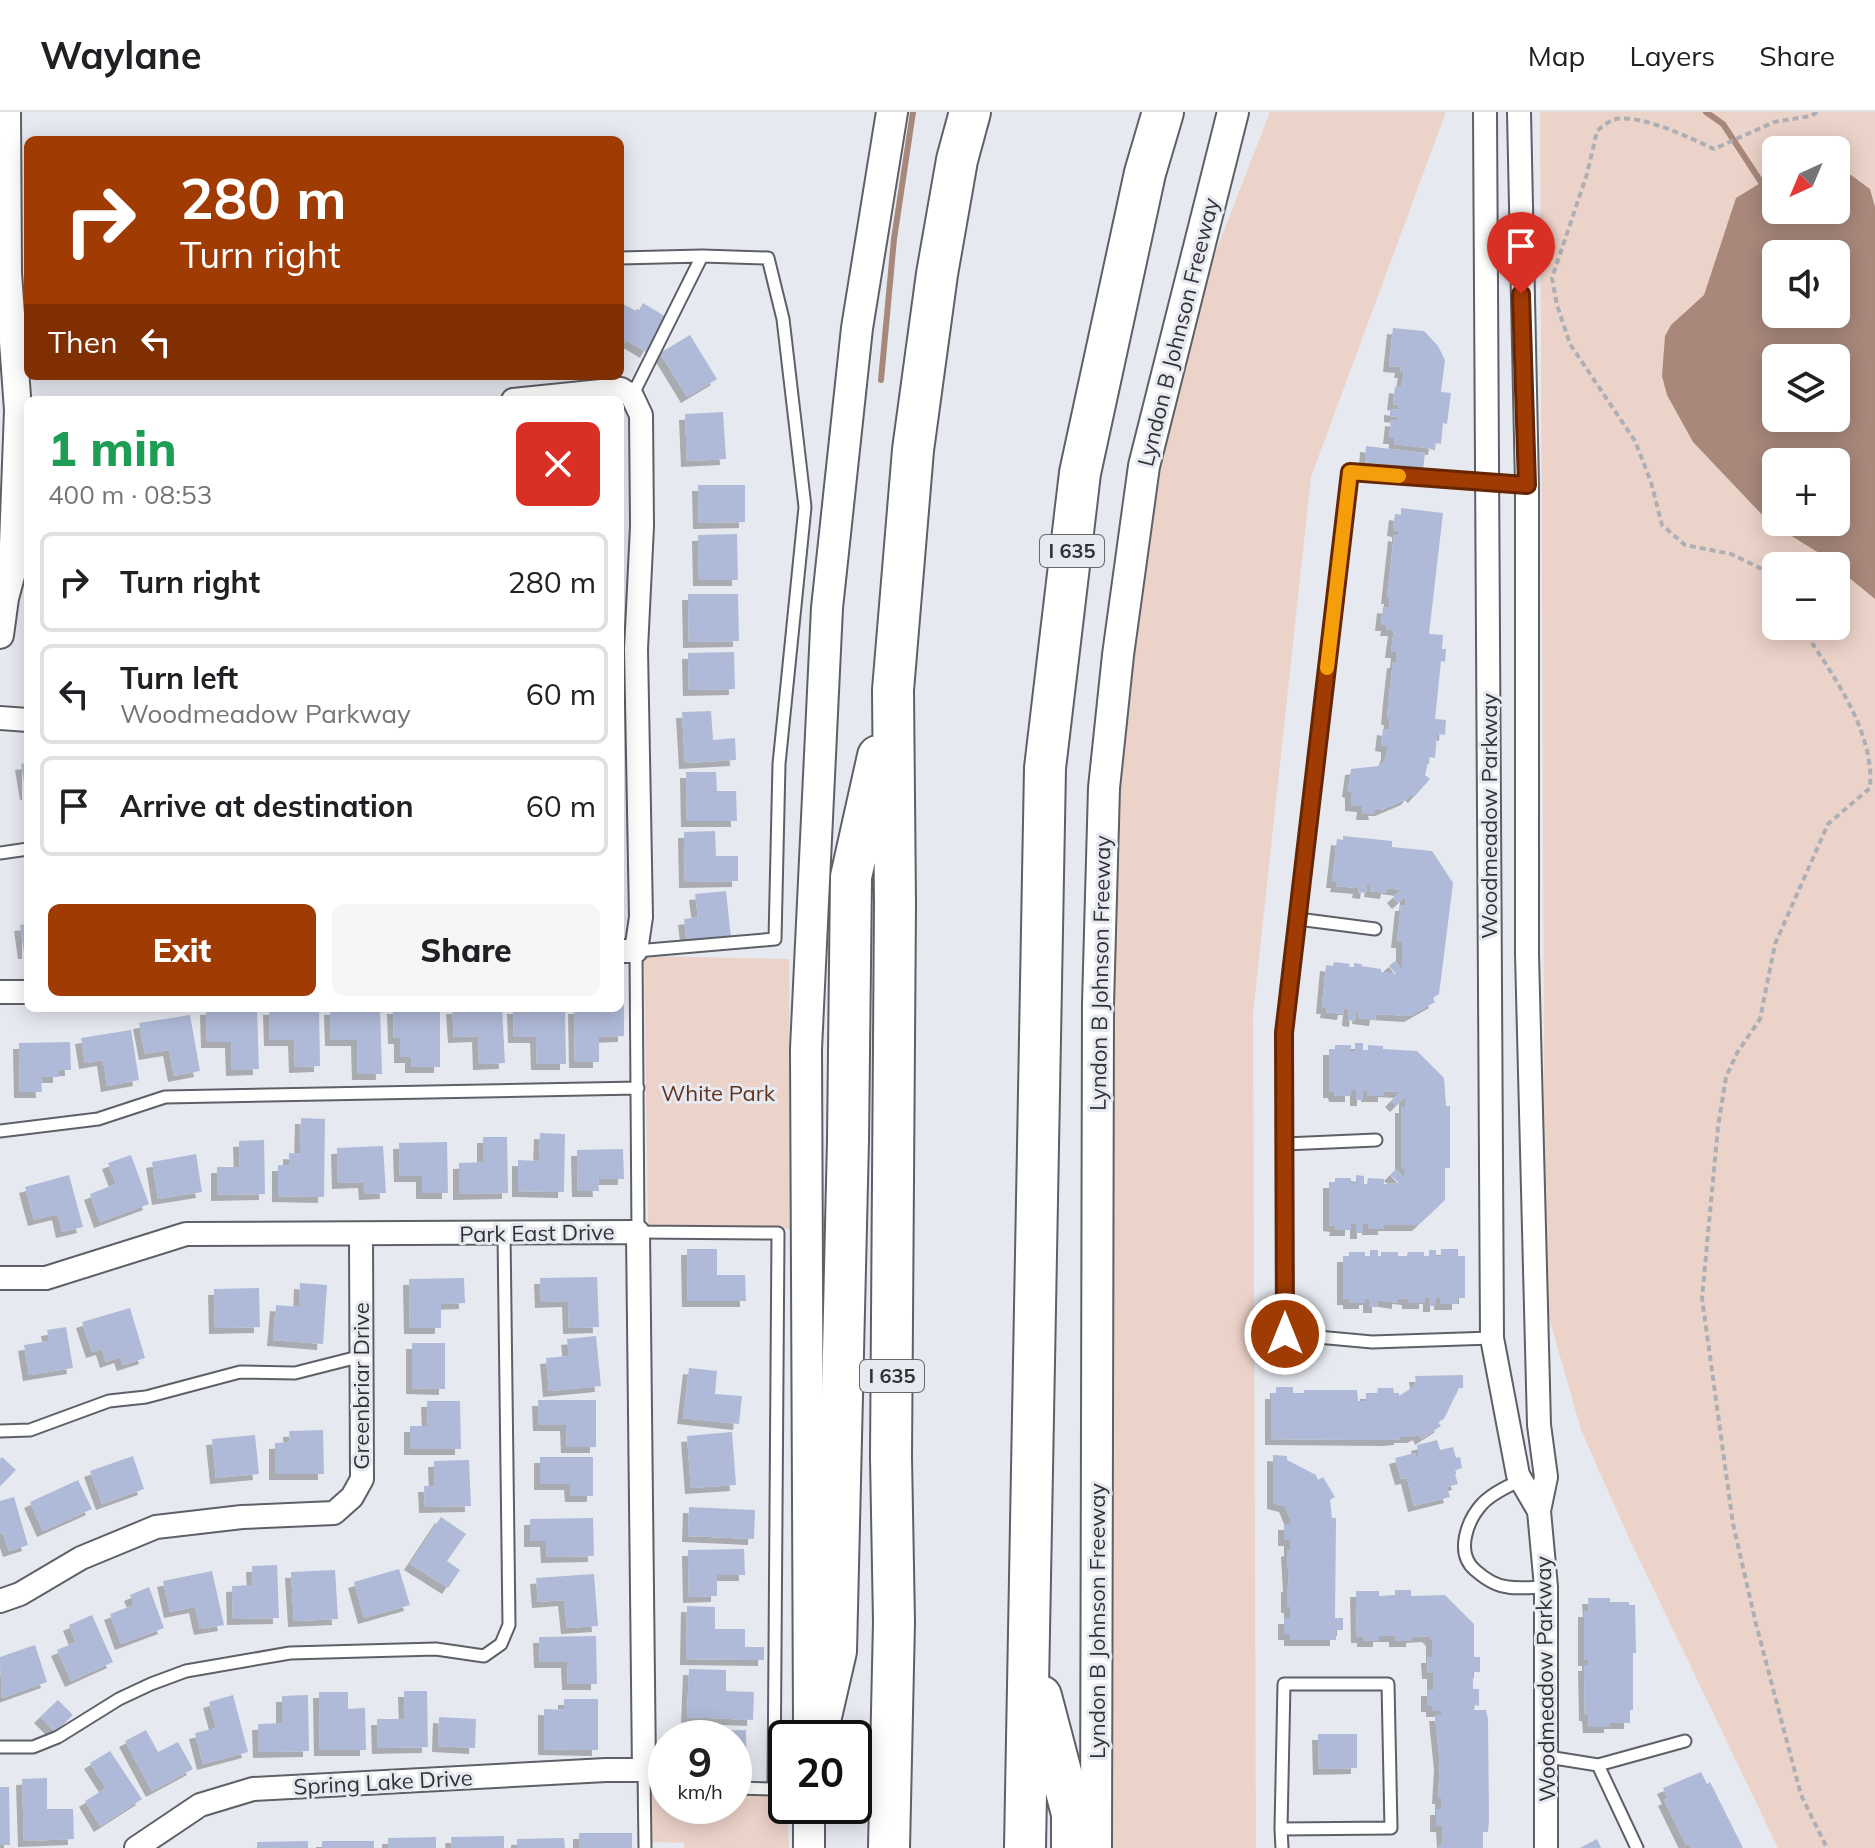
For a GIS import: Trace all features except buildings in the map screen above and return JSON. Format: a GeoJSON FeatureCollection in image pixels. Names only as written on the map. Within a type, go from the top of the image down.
{"type":"FeatureCollection","features":[{"type":"Feature","properties":{"kind":"highway","name":"I 635"},"geometry":{"type":"LineString","coordinates":[[889,1848],[894,1622],[891,1457],[895,919],[893,690],[913,450],[937,274],[957,160],[970,112]]}},
{"type":"Feature","properties":{"kind":"highway","name":"I 635"},"geometry":{"type":"LineString","coordinates":[[1025,1848],[1045,768],[1080,473],[1142,189],[1163,112]]}},
{"type":"Feature","properties":{"kind":"highway"},"geometry":{"type":"LineString","coordinates":[[820,1720],[836,1651],[851,877],[893,690]]}},
{"type":"Feature","properties":{"kind":"highway"},"geometry":{"type":"LineString","coordinates":[[1028,1648],[1072,1814],[1072,1848]]}},
{"type":"Feature","properties":{"kind":"main road"},"geometry":{"type":"LineString","coordinates":[[809,1720],[806,1049],[827,608],[857,328],[892,112]]}},
{"type":"Feature","properties":{"kind":"main road","name":"Lyndon B Johnson Freeway"},"geometry":{"type":"LineString","coordinates":[[1096,1848],[1098,1004],[1104,788],[1118,655],[1144,466],[1233,112]]}},
{"type":"Feature","properties":{"kind":"main road"},"geometry":{"type":"LineString","coordinates":[[809,1824],[809,1848]]}},
{"type":"Feature","properties":{"kind":"street","name":"Woodmeadow Parkway"},"geometry":{"type":"LineString","coordinates":[[1485,112],[1492,1338],[1512,1448],[1521,1480],[1539,1511]]}},
{"type":"Feature","properties":{"kind":"street","name":"Woodmeadow Parkway"},"geometry":{"type":"LineString","coordinates":[[1519,112],[1527,485],[1527,954],[1539,1425],[1546,1477],[1539,1511],[1546,1587],[1546,1848]]}},
{"type":"Feature","properties":{"kind":"street"},"geometry":{"type":"LineString","coordinates":[[0,635],[5,598],[13,571],[15,410],[4,122]]}},
{"type":"Feature","properties":{"kind":"street"},"geometry":{"type":"LineString","coordinates":[[552,396],[621,389],[632,396],[641,415],[642,526],[636,649],[641,917],[628,951]]}},
{"type":"Feature","properties":{"kind":"street"},"geometry":{"type":"LineString","coordinates":[[0,718],[24,720]]}},
{"type":"Feature","properties":{"kind":"street"},"geometry":{"type":"LineString","coordinates":[[0,992],[24,992]]}},
{"type":"Feature","properties":{"kind":"street","name":"Park East Drive"},"geometry":{"type":"LineString","coordinates":[[0,1278],[46,1278],[186,1234],[638,1232],[644,1770]]}},
{"type":"Feature","properties":{"kind":"street","name":"Greenbriar Drive"},"geometry":{"type":"LineString","coordinates":[[0,1601],[20,1594],[81,1558],[156,1527],[242,1517],[334,1513],[352,1497],[362,1479],[361,1235]]}},
{"type":"Feature","properties":{"kind":"street","name":"Spring Lake Drive"},"geometry":{"type":"LineString","coordinates":[[136,1848],[200,1805],[253,1789],[644,1770]]}},
{"type":"Feature","properties":{"kind":"lane"},"geometry":{"type":"LineString","coordinates":[[632,396],[702,256]]}},
{"type":"Feature","properties":{"kind":"lane"},"geometry":{"type":"LineString","coordinates":[[624,258],[768,258],[783,319],[805,507],[779,764],[775,939],[628,951],[638,1088],[638,1232],[778,1233],[774,1789],[752,1788]]}},
{"type":"Feature","properties":{"kind":"lane"},"geometry":{"type":"LineString","coordinates":[[1492,1338],[1372,1342],[1285,1334],[1284,1033],[1350,472],[1527,485]]}},
{"type":"Feature","properties":{"kind":"lane"},"geometry":{"type":"LineString","coordinates":[[0,853],[24,850]]}},
{"type":"Feature","properties":{"kind":"lane"},"geometry":{"type":"LineString","coordinates":[[1298,919],[1375,929]]}},
{"type":"Feature","properties":{"kind":"lane"},"geometry":{"type":"LineString","coordinates":[[0,1131],[98,1119],[165,1097],[638,1088]]}},
{"type":"Feature","properties":{"kind":"lane"},"geometry":{"type":"LineString","coordinates":[[1285,1144],[1376,1140]]}},
{"type":"Feature","properties":{"kind":"lane"},"geometry":{"type":"LineString","coordinates":[[0,1747],[33,1747],[58,1737],[119,1699],[186,1671],[290,1653],[436,1649],[484,1656],[501,1644],[509,1625],[504,1233]]}},
{"type":"Feature","properties":{"kind":"lane"},"geometry":{"type":"LineString","coordinates":[[0,1431],[30,1430],[109,1401],[146,1397],[240,1372],[295,1373],[362,1356]]}},
{"type":"Feature","properties":{"kind":"lane"},"geometry":{"type":"LineString","coordinates":[[1521,1480],[1502,1489],[1483,1504],[1471,1523],[1464,1555],[1467,1563],[1494,1583],[1506,1587],[1546,1587]]}},
{"type":"Feature","properties":{"kind":"lane"},"geometry":{"type":"LineString","coordinates":[[1281,1829],[1391,1828],[1388,1684],[1284,1684],[1281,1829],[1282,1848]]}},
{"type":"Feature","properties":{"kind":"lane"},"geometry":{"type":"LineString","coordinates":[[1548,1757],[1598,1765],[1685,1741]]}},
{"type":"Feature","properties":{"kind":"lane"},"geometry":{"type":"LineString","coordinates":[[1598,1765],[1637,1848]]}},
{"type":"Feature","properties":{"kind":"lane"},"geometry":{"type":"LineString","coordinates":[[644,1770],[648,1774]]}},
{"type":"Feature","properties":{"kind":"lane"},"geometry":{"type":"LineString","coordinates":[[644,1770],[645,1848]]}},
{"type":"Feature","properties":{"kind":"path"},"geometry":{"type":"LineString","coordinates":[[1762,570],[1731,554],[1685,545],[1662,525],[1651,482],[1635,441],[1570,344],[1552,278],[1587,174],[1597,131],[1615,119],[1639,119],[1714,149],[1774,122],[1811,116],[1817,112]]}},
{"type":"Feature","properties":{"kind":"path"},"geometry":{"type":"LineString","coordinates":[[1809,640],[1861,727],[1872,769],[1870,788],[1828,824],[1775,944],[1760,1019],[1737,1053],[1726,1077],[1716,1142],[1702,1298],[1733,1524],[1801,1795],[1827,1848]]}},
{"type":"Feature","properties":{"kind":"green space"},"geometry":{"type":"Polygon","coordinates":[[[1270,112],[1446,112],[1311,477],[1253,1014],[1256,1848],[1093,1848],[1089,841],[1094,731],[1132,467],[1270,112]]]}},
{"type":"Feature","properties":{"kind":"green space"},"geometry":{"type":"Polygon","coordinates":[[[1540,112],[1875,112],[1875,1848],[1778,1848],[1628,1536],[1581,1430],[1545,1304],[1540,112]]]}},
{"type":"Feature","properties":{"kind":"green space","name":"White Park"},"geometry":{"type":"Polygon","coordinates":[[[644,956],[789,959],[791,1229],[648,1227],[644,956]]]}},
{"type":"Feature","properties":{"kind":"green space"},"geometry":{"type":"Polygon","coordinates":[[[752,1794],[768,1795],[768,1824],[788,1824],[789,1848],[684,1848],[684,1843],[651,1842],[651,1824],[752,1824],[752,1794]]]}},
{"type":"Feature","properties":{"kind":"shaded area"},"geometry":{"type":"Polygon","coordinates":[[[1850,174],[1870,189],[1875,207],[1875,599],[1850,578],[1850,552],[1817,552],[1792,536],[1850,536],[1850,448],[1762,448],[1762,515],[1693,442],[1667,395],[1662,376],[1665,336],[1671,325],[1704,295],[1736,198],[1762,182],[1762,224],[1850,224],[1850,174]]]}},
{"type":"Feature","properties":{"kind":"waterway"},"geometry":{"type":"LineString","coordinates":[[881,380],[894,239],[913,112]]}},
{"type":"Feature","properties":{"kind":"waterway"},"geometry":{"type":"LineString","coordinates":[[1706,112],[1723,124],[1762,183]]}},
{"type":"Feature","properties":{"kind":"slow traffic"},"geometry":{"type":"LineString","coordinates":[[1327,668],[1350,472],[1399,476]]}},
{"type":"Feature","properties":{"kind":"route"},"geometry":{"type":"LineString","coordinates":[[1285,1334],[1284,1033],[1350,472],[1527,485],[1521,294]]}}]}
